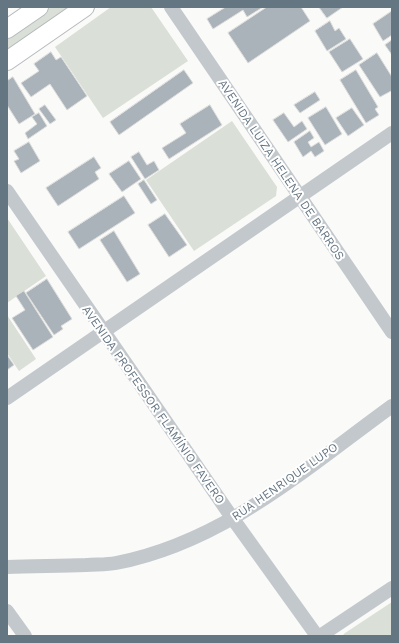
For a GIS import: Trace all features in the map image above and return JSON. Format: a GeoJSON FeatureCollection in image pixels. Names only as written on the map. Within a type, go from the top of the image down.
{"type":"FeatureCollection","features":[{"type":"Feature","properties":{"kind":"main road"},"geometry":{"type":"LineString","coordinates":[[7,29],[39,7]]}},
{"type":"Feature","properties":{"kind":"main road"},"geometry":{"type":"LineString","coordinates":[[7,61],[85,7]]}},
{"type":"Feature","properties":{"kind":"street","name":"AVENIDA LUIZA HELENA DE BARROS"},"geometry":{"type":"LineString","coordinates":[[171,7],[392,332]]}},
{"type":"Feature","properties":{"kind":"street"},"geometry":{"type":"LineString","coordinates":[[7,398],[392,134]]}},
{"type":"Feature","properties":{"kind":"street","name":"AVENIDA PROFESSOR FLAMÍNIO FAVERO"},"geometry":{"type":"LineString","coordinates":[[7,191],[233,519],[317,636]]}},
{"type":"Feature","properties":{"kind":"street","name":"RUA HENRIQUE LUPO"},"geometry":{"type":"LineString","coordinates":[[7,567],[115,564],[167,549],[204,535],[271,495],[392,406]]}},
{"type":"Feature","properties":{"kind":"street"},"geometry":{"type":"LineString","coordinates":[[320,636],[392,588]]}},
{"type":"Feature","properties":{"kind":"street"},"geometry":{"type":"LineString","coordinates":[[7,610],[25,636]]}},
{"type":"Feature","properties":{"kind":"shaded area"},"geometry":{"type":"Polygon","coordinates":[[[51,7],[70,7],[7,51],[7,37],[51,7]]]}},
{"type":"Feature","properties":{"kind":"shaded area"},"geometry":{"type":"Polygon","coordinates":[[[111,7],[151,7],[188,61],[103,118],[55,47],[111,7]]]}},
{"type":"Feature","properties":{"kind":"shaded area"},"geometry":{"type":"Polygon","coordinates":[[[232,121],[277,187],[276,196],[194,251],[146,180],[232,121]]]}},
{"type":"Feature","properties":{"kind":"shaded area"},"geometry":{"type":"Polygon","coordinates":[[[7,218],[46,276],[7,303],[7,218]]]}},
{"type":"Feature","properties":{"kind":"shaded area"},"geometry":{"type":"Polygon","coordinates":[[[7,315],[36,359],[19,371],[7,353],[7,315]]]}},
{"type":"Feature","properties":{"kind":"shaded area"},"geometry":{"type":"Polygon","coordinates":[[[392,602],[392,636],[342,636],[345,633],[392,602]]]}},
{"type":"Feature","properties":{"kind":"building"},"geometry":{"type":"Polygon","coordinates":[[[226,7],[263,7],[247,17],[243,10],[213,29],[207,19],[226,7]]]}},
{"type":"Feature","properties":{"kind":"building"},"geometry":{"type":"Polygon","coordinates":[[[267,7],[301,7],[310,21],[248,63],[228,33],[267,7]]]}},
{"type":"Feature","properties":{"kind":"building"},"geometry":{"type":"Polygon","coordinates":[[[319,7],[343,7],[327,18],[319,7]]]}},
{"type":"Feature","properties":{"kind":"building"},"geometry":{"type":"Polygon","coordinates":[[[392,11],[392,35],[383,41],[373,24],[392,11]]]}},
{"type":"Feature","properties":{"kind":"building"},"geometry":{"type":"Polygon","coordinates":[[[330,21],[335,31],[339,28],[346,39],[327,51],[315,31],[330,21]]]}},
{"type":"Feature","properties":{"kind":"building"},"geometry":{"type":"Polygon","coordinates":[[[350,39],[363,59],[342,72],[329,52],[350,39]]]}},
{"type":"Feature","properties":{"kind":"building"},"geometry":{"type":"Polygon","coordinates":[[[392,40],[392,55],[385,45],[392,40]]]}},
{"type":"Feature","properties":{"kind":"building"},"geometry":{"type":"Polygon","coordinates":[[[51,52],[56,60],[61,57],[87,96],[67,110],[50,84],[31,97],[21,83],[39,71],[34,64],[51,52]]]}},
{"type":"Feature","properties":{"kind":"building"},"geometry":{"type":"Polygon","coordinates":[[[377,53],[392,77],[392,93],[391,91],[380,97],[359,65],[377,53]]]}},
{"type":"Feature","properties":{"kind":"building"},"geometry":{"type":"Polygon","coordinates":[[[184,70],[193,83],[119,135],[110,122],[184,70]]]}},
{"type":"Feature","properties":{"kind":"building"},"geometry":{"type":"Polygon","coordinates":[[[356,70],[378,107],[375,109],[379,115],[366,123],[340,80],[356,70]]]}},
{"type":"Feature","properties":{"kind":"building"},"geometry":{"type":"Polygon","coordinates":[[[13,77],[35,114],[19,124],[7,105],[7,81],[13,77]]]}},
{"type":"Feature","properties":{"kind":"building"},"geometry":{"type":"Polygon","coordinates":[[[315,92],[320,100],[300,113],[294,105],[315,92]]]}},
{"type":"Feature","properties":{"kind":"building"},"geometry":{"type":"Polygon","coordinates":[[[45,105],[56,120],[50,124],[39,109],[45,105]]]}},
{"type":"Feature","properties":{"kind":"building"},"geometry":{"type":"Polygon","coordinates":[[[210,105],[222,125],[169,159],[162,148],[186,133],[180,124],[210,105]]]}},
{"type":"Feature","properties":{"kind":"building"},"geometry":{"type":"Polygon","coordinates":[[[326,107],[342,134],[325,145],[308,118],[326,107]]]}},
{"type":"Feature","properties":{"kind":"building"},"geometry":{"type":"Polygon","coordinates":[[[352,108],[364,125],[348,136],[336,118],[352,108]]]}},
{"type":"Feature","properties":{"kind":"building"},"geometry":{"type":"Polygon","coordinates":[[[39,113],[47,126],[28,139],[25,133],[37,124],[32,117],[39,113]]]}},
{"type":"Feature","properties":{"kind":"building"},"geometry":{"type":"Polygon","coordinates":[[[284,113],[294,127],[302,121],[307,129],[288,142],[273,120],[284,113]]]}},
{"type":"Feature","properties":{"kind":"building"},"geometry":{"type":"Polygon","coordinates":[[[310,131],[314,138],[308,142],[311,147],[319,142],[324,151],[315,157],[311,151],[303,157],[294,142],[310,131]]]}},
{"type":"Feature","properties":{"kind":"building"},"geometry":{"type":"Polygon","coordinates":[[[29,142],[40,161],[21,173],[14,161],[19,159],[14,151],[29,142]]]}},
{"type":"Feature","properties":{"kind":"building"},"geometry":{"type":"Polygon","coordinates":[[[139,152],[147,165],[154,161],[159,170],[145,179],[131,157],[139,152]]]}},
{"type":"Feature","properties":{"kind":"building"},"geometry":{"type":"Polygon","coordinates":[[[94,157],[101,168],[95,172],[99,179],[58,206],[46,188],[94,157]]]}},
{"type":"Feature","properties":{"kind":"building"},"geometry":{"type":"Polygon","coordinates":[[[129,161],[141,179],[122,192],[109,174],[129,161]]]}},
{"type":"Feature","properties":{"kind":"building"},"geometry":{"type":"Polygon","coordinates":[[[144,180],[157,200],[151,204],[138,184],[144,180]]]}},
{"type":"Feature","properties":{"kind":"building"},"geometry":{"type":"Polygon","coordinates":[[[124,196],[135,213],[79,249],[68,232],[124,196]]]}},
{"type":"Feature","properties":{"kind":"building"},"geometry":{"type":"Polygon","coordinates":[[[165,214],[187,245],[169,257],[148,225],[165,214]]]}},
{"type":"Feature","properties":{"kind":"building"},"geometry":{"type":"Polygon","coordinates":[[[114,231],[140,274],[127,282],[100,240],[114,231]]]}},
{"type":"Feature","properties":{"kind":"building"},"geometry":{"type":"Polygon","coordinates":[[[47,279],[72,319],[61,326],[63,329],[54,335],[26,293],[47,279]]]}},
{"type":"Feature","properties":{"kind":"building"},"geometry":{"type":"Polygon","coordinates":[[[24,291],[53,337],[33,350],[12,318],[25,310],[16,296],[24,291]]]}},
{"type":"Feature","properties":{"kind":"building"},"geometry":{"type":"Polygon","coordinates":[[[7,355],[14,365],[7,370],[7,355]]]}}]}
